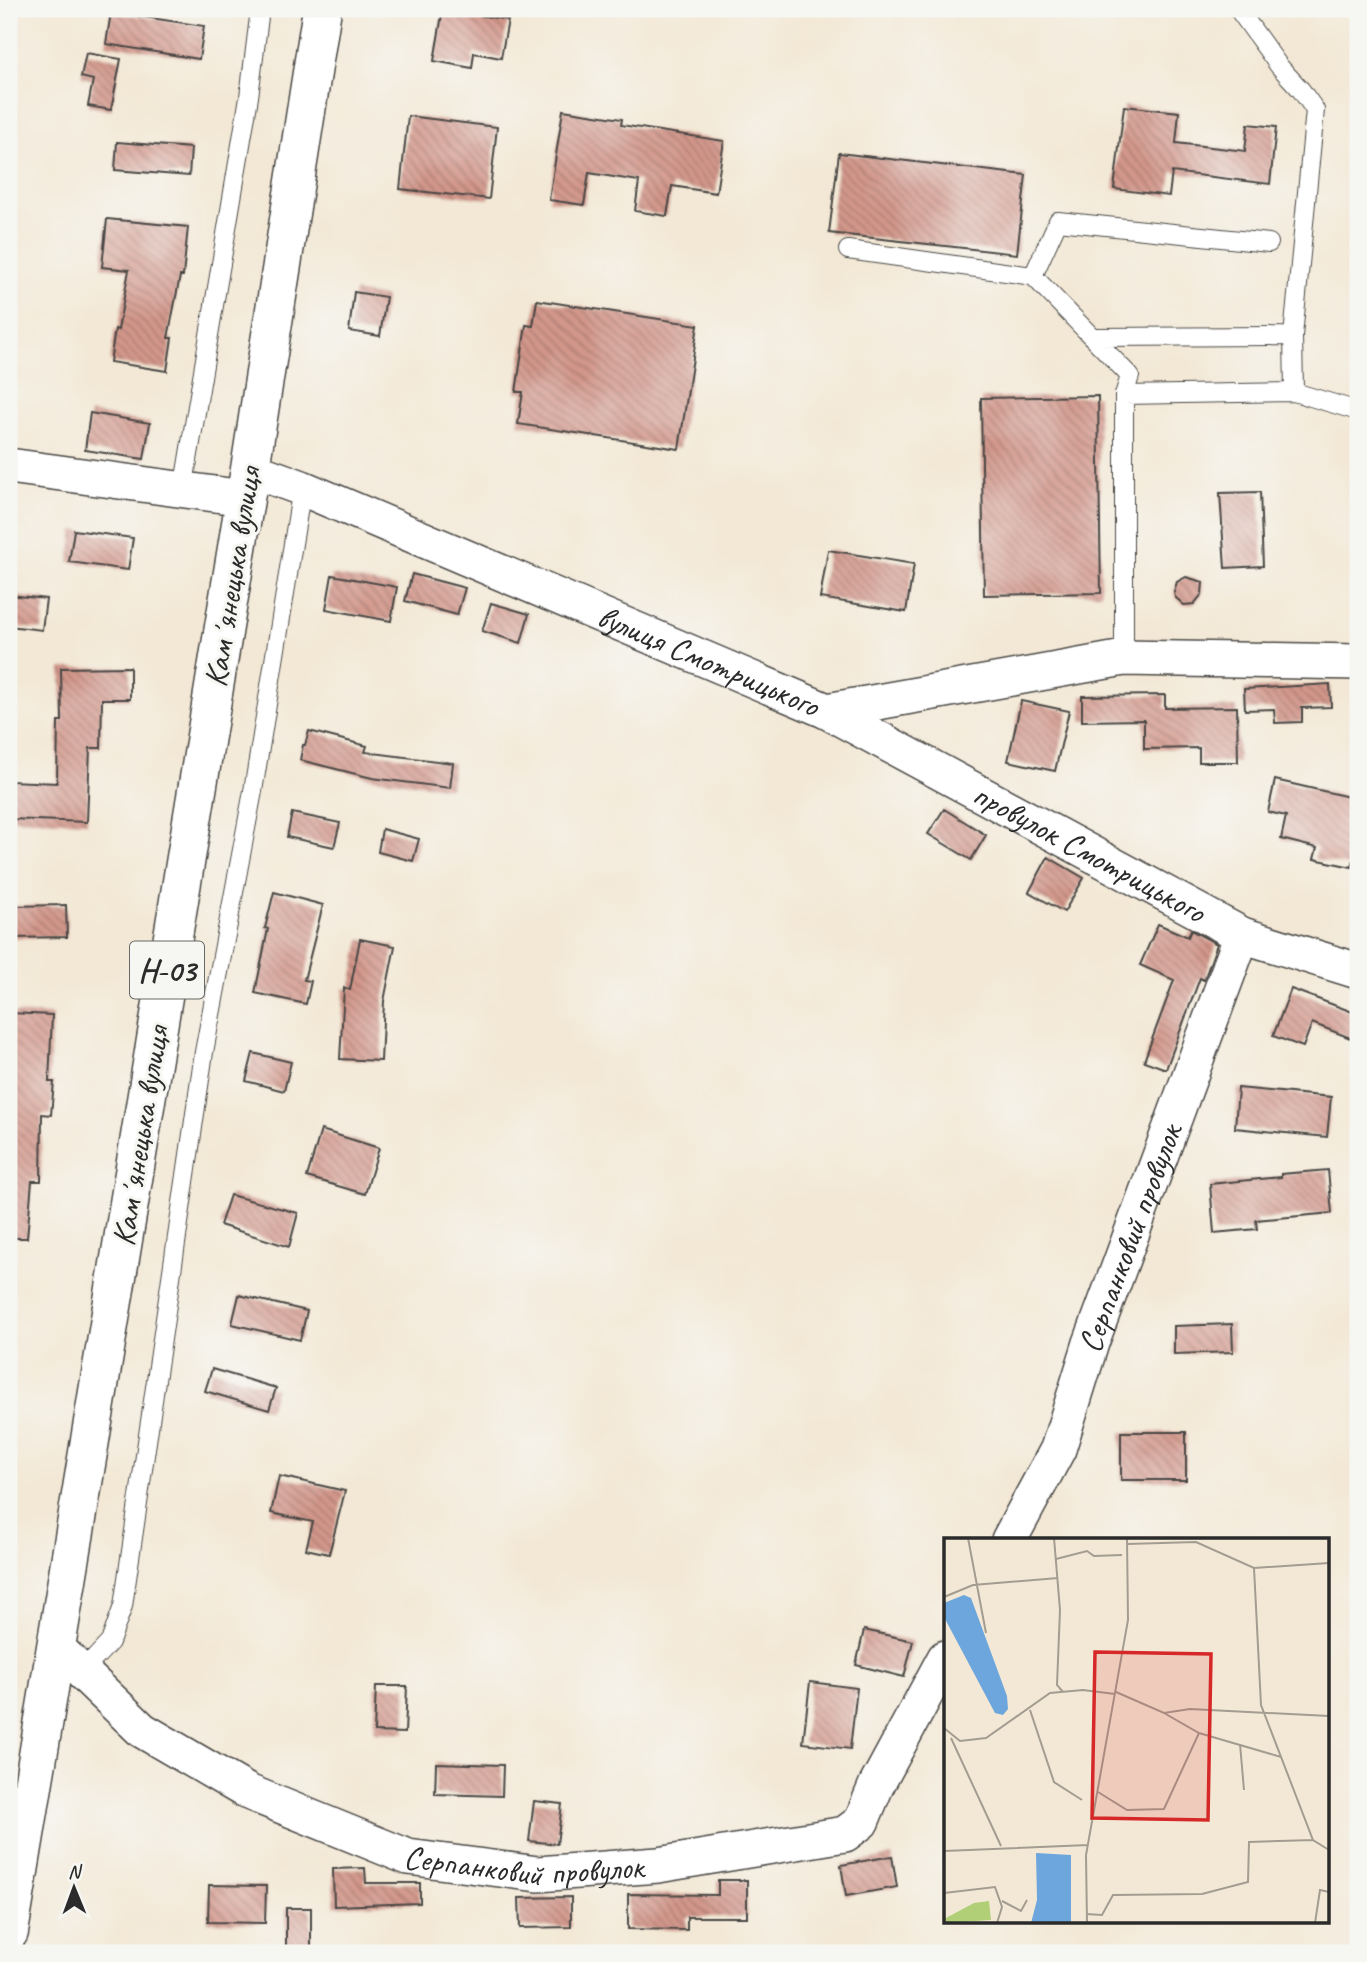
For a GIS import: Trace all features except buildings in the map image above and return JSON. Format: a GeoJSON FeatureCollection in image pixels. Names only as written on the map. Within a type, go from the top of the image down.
{"type":"FeatureCollection","features":[{"type":"Feature","properties":{"kind":"main road","name":"Камʼянецька вулиця"},"geometry":{"type":"LineString","coordinates":[[9,1932],[69,1660],[247,484],[322,9]]}},
{"type":"Feature","properties":{"kind":"street","name":"вулиця Смотрицького"},"geometry":{"type":"LineString","coordinates":[[9,466],[183,490],[247,484],[302,488],[828,712],[1124,658],[1358,662]]}},
{"type":"Feature","properties":{"kind":"street","name":"провулок Смотрицького"},"geometry":{"type":"LineString","coordinates":[[828,712],[1242,935],[1358,971]]}},
{"type":"Feature","properties":{"kind":"street","name":"Серпанковий провулок"},"geometry":{"type":"LineString","coordinates":[[1010,1538],[1058,1449],[1091,1343],[1242,935]]}},
{"type":"Feature","properties":{"kind":"street","name":"Серпанковий провулок"},"geometry":{"type":"LineString","coordinates":[[69,1660],[142,1730],[248,1792],[408,1857],[538,1874],[658,1865],[845,1834],[861,1822],[876,1786],[944,1660]]}},
{"type":"Feature","properties":{"kind":"lane"},"geometry":{"type":"LineString","coordinates":[[183,490],[249,97],[260,9]]}},
{"type":"Feature","properties":{"kind":"lane"},"geometry":{"type":"LineString","coordinates":[[1238,9],[1315,110],[1293,336],[1294,392]]}},
{"type":"Feature","properties":{"kind":"lane"},"geometry":{"type":"LineString","coordinates":[[1033,276],[1058,221],[1269,243]]}},
{"type":"Feature","properties":{"kind":"lane"},"geometry":{"type":"LineString","coordinates":[[848,250],[1033,276],[1130,376],[1124,395],[1124,658]]}},
{"type":"Feature","properties":{"kind":"lane"},"geometry":{"type":"LineString","coordinates":[[1094,337],[1293,336]]}},
{"type":"Feature","properties":{"kind":"lane"},"geometry":{"type":"LineString","coordinates":[[1124,395],[1294,392],[1358,411]]}},
{"type":"Feature","properties":{"kind":"lane"},"geometry":{"type":"LineString","coordinates":[[69,1660],[110,1642],[123,1606],[204,1052],[253,791],[302,488]]}}]}
